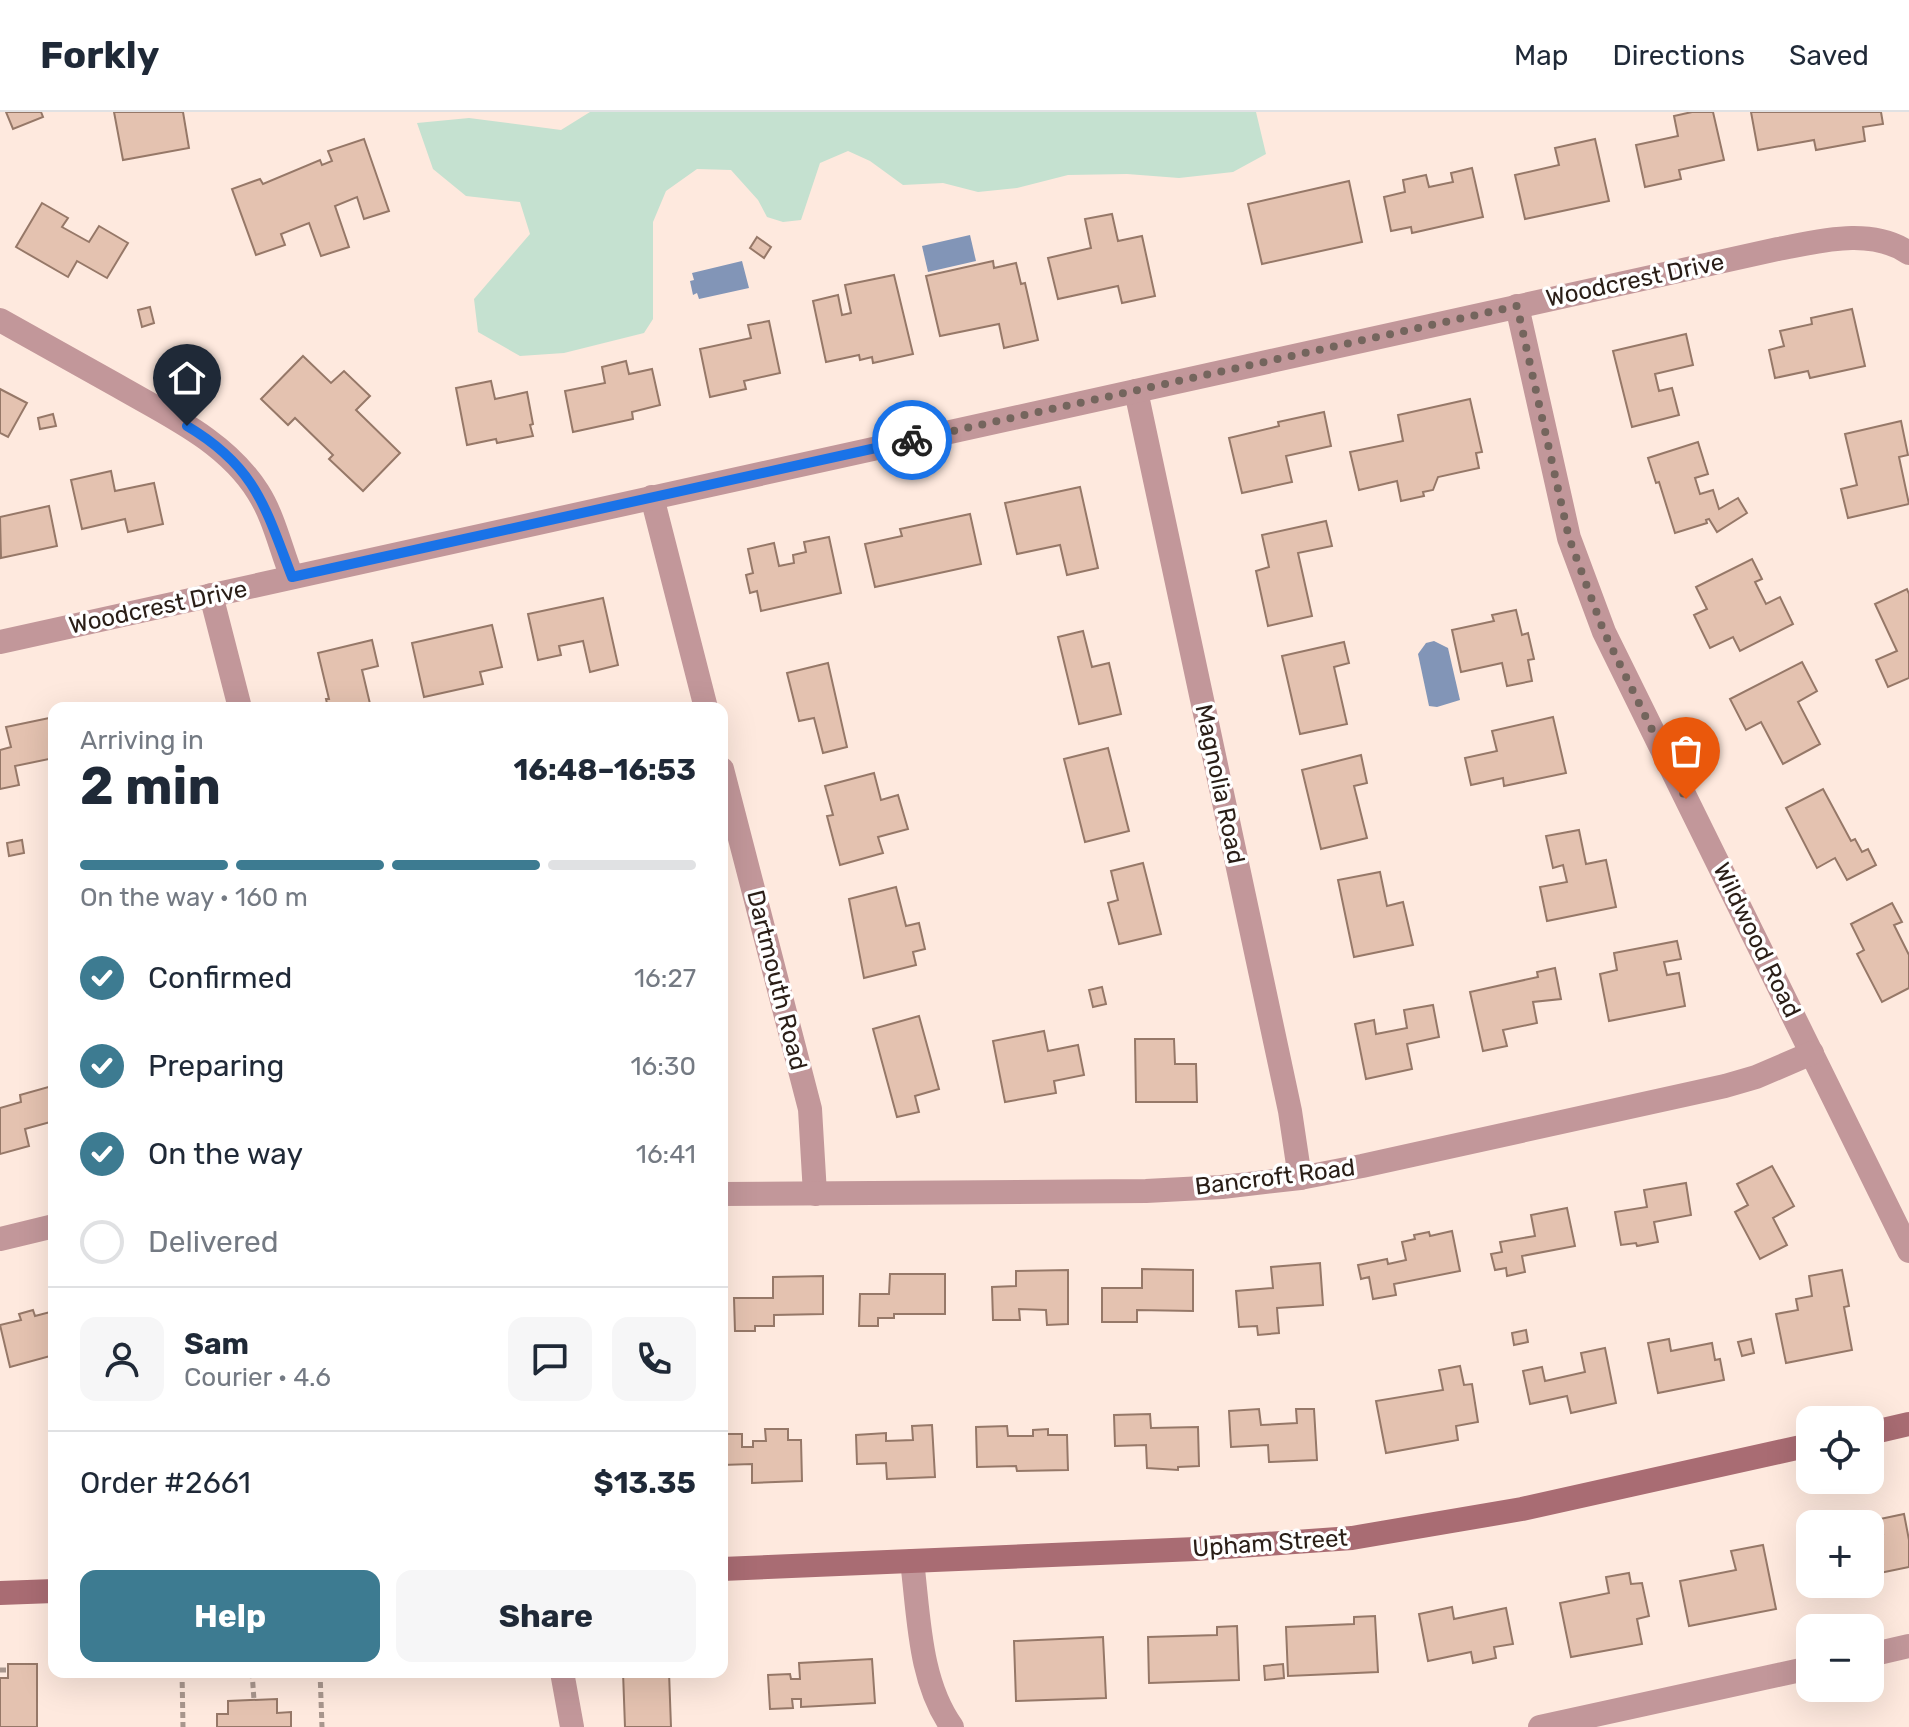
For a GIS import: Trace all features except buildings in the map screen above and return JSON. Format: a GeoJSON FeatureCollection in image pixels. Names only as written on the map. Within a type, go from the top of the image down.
{"type":"FeatureCollection","features":[{"type":"Feature","properties":{"kind":"main road"},"geometry":{"type":"LineString","coordinates":[[1884,1430],[1909,1424]]}},
{"type":"Feature","properties":{"kind":"main road","name":"Upham Street"},"geometry":{"type":"LineString","coordinates":[[728,1569],[1196,1549],[1352,1538],[1522,1509],[1796,1448]]}},
{"type":"Feature","properties":{"kind":"main road"},"geometry":{"type":"LineString","coordinates":[[0,1593],[48,1591]]}},
{"type":"Feature","properties":{"kind":"street","name":"Woodcrest Drive"},"geometry":{"type":"LineString","coordinates":[[0,642],[1827,240],[1871,239],[1900,247],[1909,253]]}},
{"type":"Feature","properties":{"kind":"street","name":"Wildwood Road"},"geometry":{"type":"LineString","coordinates":[[1517,306],[1569,538],[1593,604],[1624,673],[1909,1251]]}},
{"type":"Feature","properties":{"kind":"street"},"geometry":{"type":"LineString","coordinates":[[0,320],[202,435],[238,466],[260,495],[292,577]]}},
{"type":"Feature","properties":{"kind":"street","name":"Magnolia Road"},"geometry":{"type":"LineString","coordinates":[[1136,391],[1291,1115],[1300,1178]]}},
{"type":"Feature","properties":{"kind":"street"},"geometry":{"type":"LineString","coordinates":[[652,497],[704,702]]}},
{"type":"Feature","properties":{"kind":"street"},"geometry":{"type":"LineString","coordinates":[[211,595],[238,702]]}},
{"type":"Feature","properties":{"kind":"street","name":"Dartmouth Road"},"geometry":{"type":"LineString","coordinates":[[728,792],[810,1109],[815,1194]]}},
{"type":"Feature","properties":{"kind":"street","name":"Bancroft Road"},"geometry":{"type":"LineString","coordinates":[[728,1194],[1146,1191],[1222,1187],[1300,1178],[1725,1086],[1756,1077],[1812,1053]]}},
{"type":"Feature","properties":{"kind":"street"},"geometry":{"type":"LineString","coordinates":[[0,1239],[48,1227]]}},
{"type":"Feature","properties":{"kind":"street"},"geometry":{"type":"LineString","coordinates":[[912,1561],[929,1679],[937,1702],[952,1727]]}},
{"type":"Feature","properties":{"kind":"street"},"geometry":{"type":"LineString","coordinates":[[1884,1652],[1909,1646]]}},
{"type":"Feature","properties":{"kind":"street"},"geometry":{"type":"LineString","coordinates":[[1540,1727],[1796,1671]]}},
{"type":"Feature","properties":{"kind":"street"},"geometry":{"type":"LineString","coordinates":[[563,1678],[572,1727]]}},
{"type":"Feature","properties":{"kind":"path"},"geometry":{"type":"LineString","coordinates":[[182,1678],[183,1727]]}},
{"type":"Feature","properties":{"kind":"path"},"geometry":{"type":"LineString","coordinates":[[252,1678],[254,1700]]}},
{"type":"Feature","properties":{"kind":"path"},"geometry":{"type":"LineString","coordinates":[[320,1678],[322,1727]]}},
{"type":"Feature","properties":{"kind":"green space"},"geometry":{"type":"Polygon","coordinates":[[[590,112],[1256,112],[1266,154],[1233,172],[1179,178],[1127,174],[1068,175],[1017,188],[978,192],[943,183],[903,185],[870,161],[848,151],[820,163],[801,220],[783,222],[767,217],[758,200],[731,170],[697,169],[666,191],[653,222],[653,319],[644,333],[564,353],[520,356],[478,332],[474,299],[530,234],[520,202],[466,196],[433,169],[417,123],[469,118],[561,130],[590,112]]]}},
{"type":"Feature","properties":{"kind":"water"},"geometry":{"type":"Polygon","coordinates":[[[970,235],[976,261],[928,272],[922,246],[970,235]]]}},
{"type":"Feature","properties":{"kind":"water"},"geometry":{"type":"Polygon","coordinates":[[[742,261],[749,288],[699,299],[697,293],[693,295],[692,273],[742,261]]]}},
{"type":"Feature","properties":{"kind":"water"},"geometry":{"type":"Polygon","coordinates":[[[1434,641],[1448,648],[1460,700],[1437,707],[1429,706],[1418,654],[1426,643],[1434,641]]]}},
{"type":"Feature","properties":{"kind":"way so far"},"geometry":{"type":"LineString","coordinates":[[912,440],[1517,306],[1569,538],[1604,632],[1686,799]]}},
{"type":"Feature","properties":{"kind":"route"},"geometry":{"type":"LineString","coordinates":[[187,426],[238,466],[260,495],[292,577],[912,440]]}}]}
